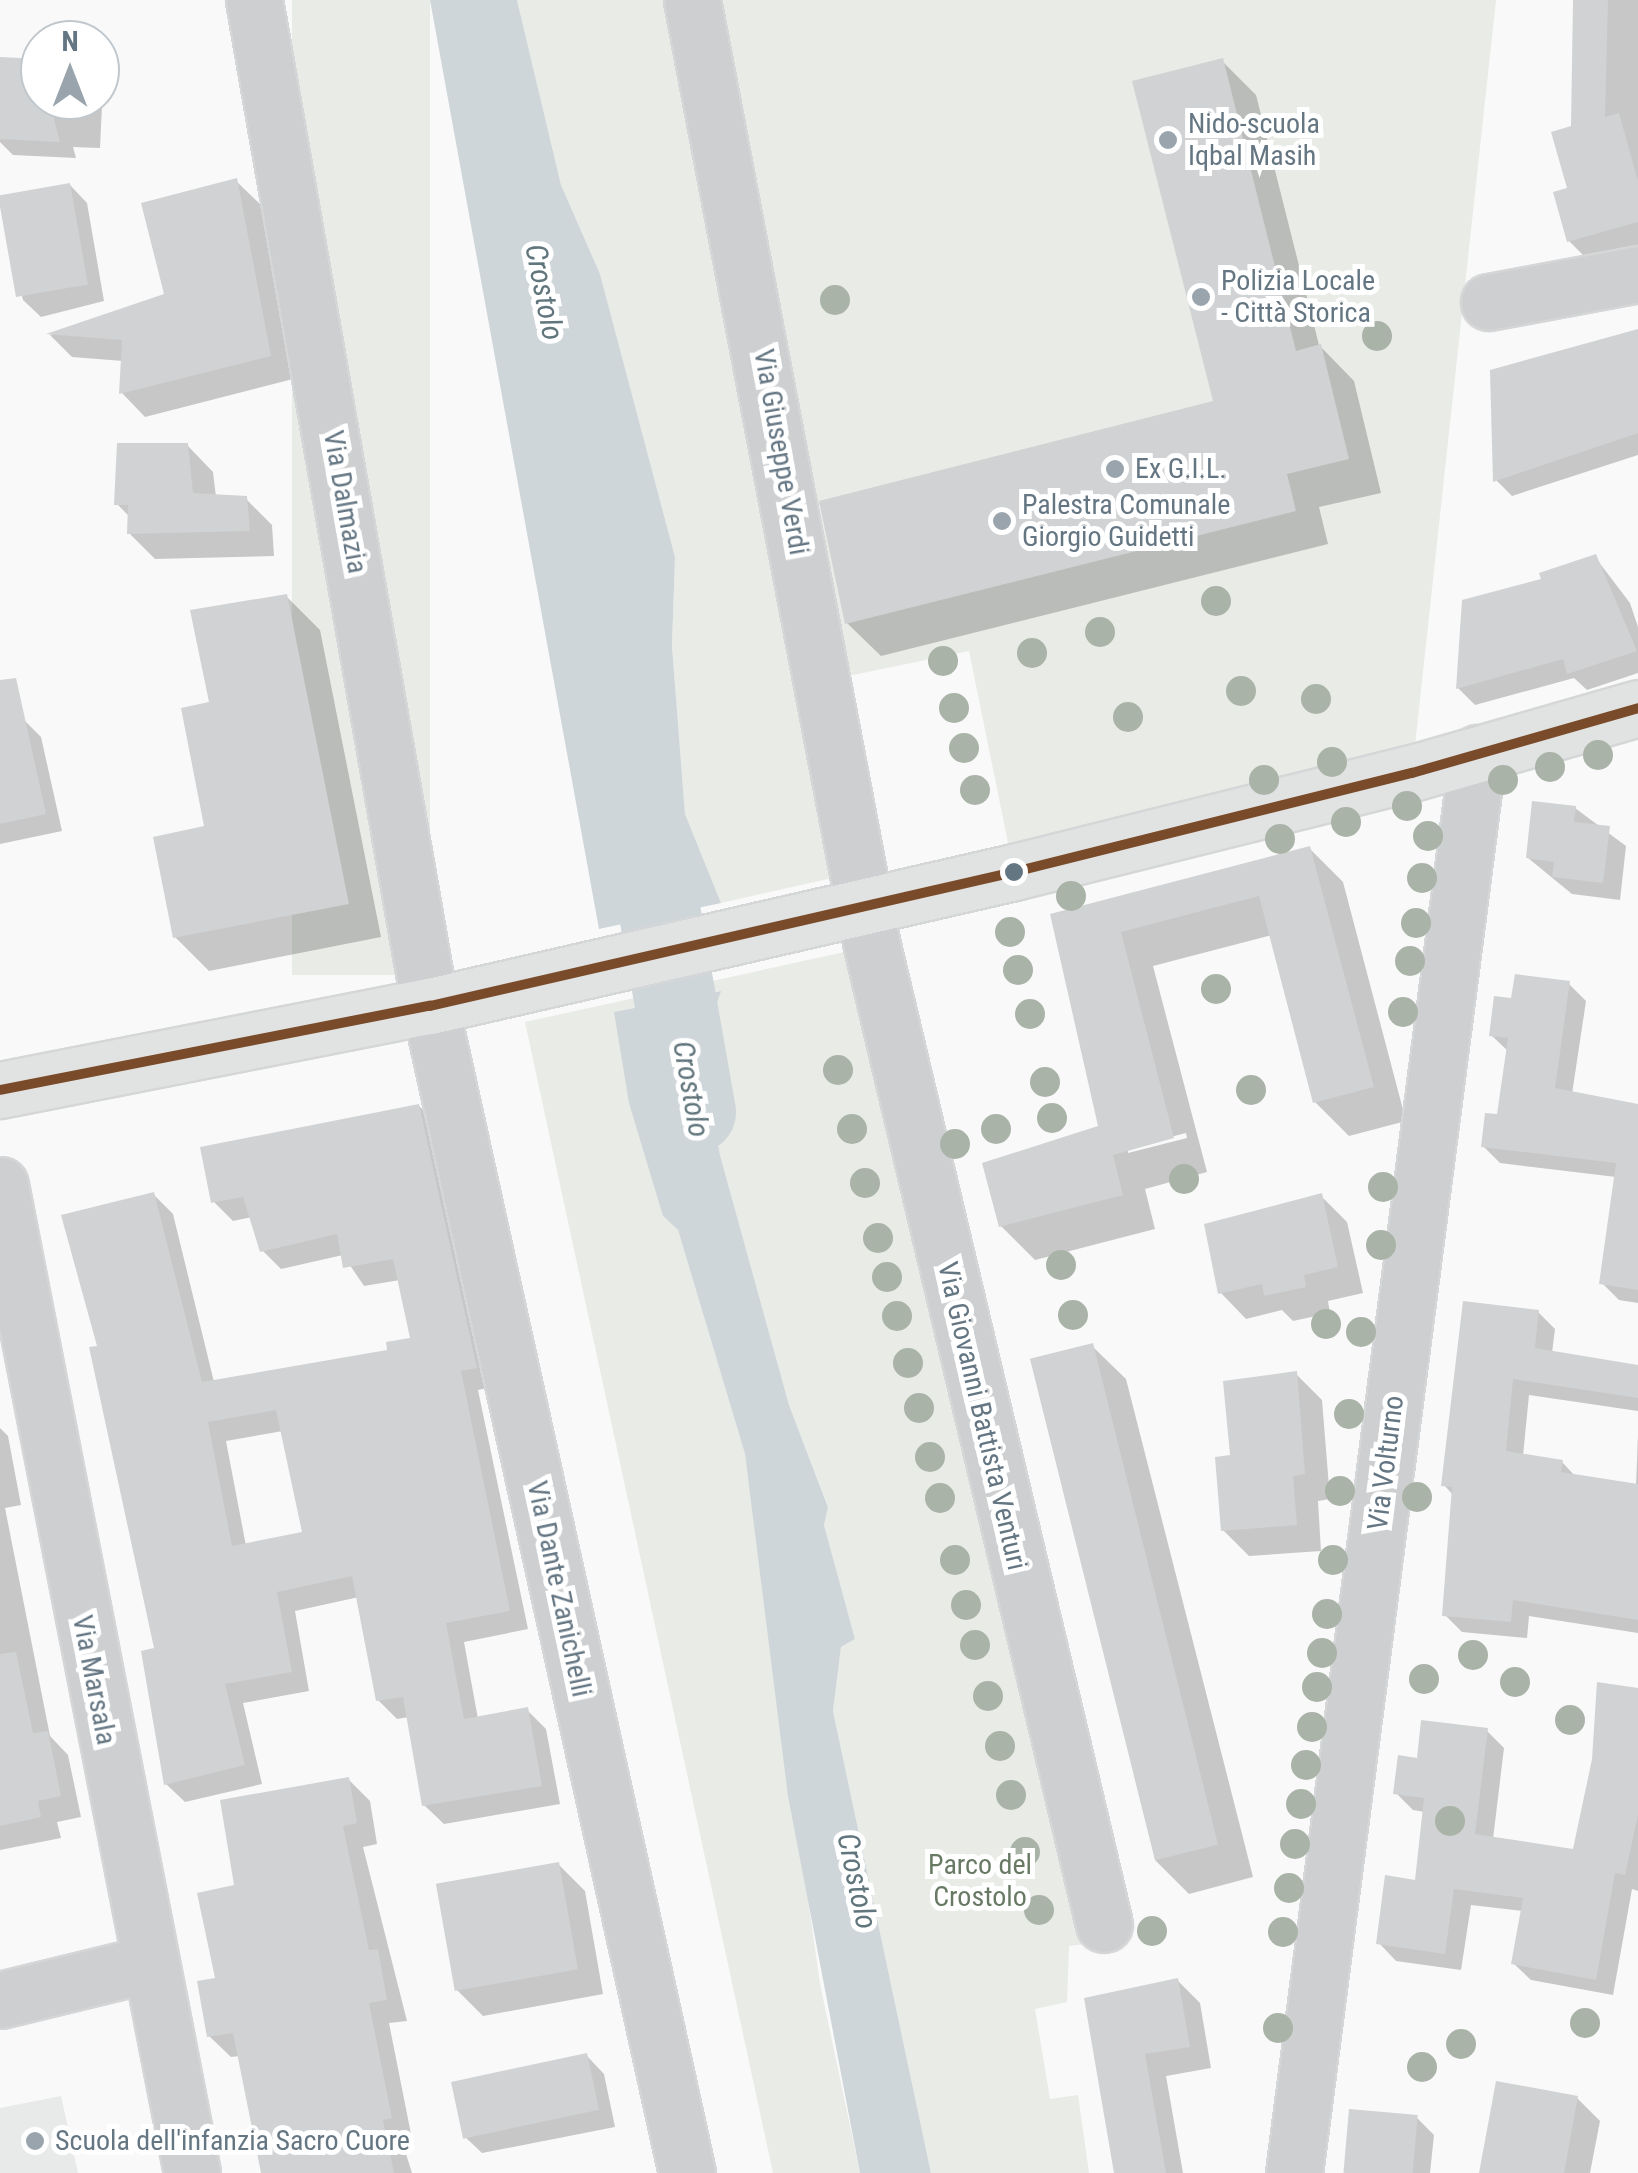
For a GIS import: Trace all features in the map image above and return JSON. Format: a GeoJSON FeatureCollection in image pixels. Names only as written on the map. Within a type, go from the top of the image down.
{"type":"FeatureCollection","features":[{"type":"Feature","properties":{"kind":"main road"},"geometry":{"type":"LineString","coordinates":[[0,1090],[430,1006],[864,906],[1478,753],[1638,708]]}},
{"type":"Feature","properties":{"kind":"street","name":"Via Dalmazia"},"geometry":{"type":"LineString","coordinates":[[254,0],[430,1006]]}},
{"type":"Feature","properties":{"kind":"street","name":"Via Giuseppe Verdi"},"geometry":{"type":"LineString","coordinates":[[692,0],[864,906]]}},
{"type":"Feature","properties":{"kind":"street"},"geometry":{"type":"LineString","coordinates":[[1489,302],[1638,274]]}},
{"type":"Feature","properties":{"kind":"street","name":"Via Volturno"},"geometry":{"type":"LineString","coordinates":[[1294,2173],[1478,753]]}},
{"type":"Feature","properties":{"kind":"street","name":"Via Giovanni Battista Venturi"},"geometry":{"type":"LineString","coordinates":[[864,906],[1104,1924]]}},
{"type":"Feature","properties":{"kind":"street","name":"Via Dante Zanichelli"},"geometry":{"type":"LineString","coordinates":[[430,1006],[687,2173]]}},
{"type":"Feature","properties":{"kind":"street","name":"Via Marsala"},"geometry":{"type":"LineString","coordinates":[[0,1186],[148,1964],[192,2173]]}},
{"type":"Feature","properties":{"kind":"street"},"geometry":{"type":"LineString","coordinates":[[0,2000],[148,1964]]}},
{"type":"Feature","properties":{"kind":"shaded area","name":"Scuola dell'infanzia Sacro Cuore"},"geometry":{"type":"Polygon","coordinates":[[[61,2096],[78,2173],[0,2173],[0,2108],[61,2096]]]}},
{"type":"Feature","properties":{"kind":"green space"},"geometry":{"type":"Polygon","coordinates":[[[292,0],[430,0],[430,975],[292,975],[292,0]]]}},
{"type":"Feature","properties":{"kind":"green space","name":"Ex G.I.L."},"geometry":{"type":"Polygon","coordinates":[[[517,0],[1496,0],[1412,773],[1014,872],[969,651],[824,681],[859,872],[721,903],[685,814],[672,646],[675,557],[600,274],[561,185],[517,0]]]}},
{"type":"Feature","properties":{"kind":"green space","name":"Parco del Crostolo"},"geometry":{"type":"Polygon","coordinates":[[[872,946],[1119,1940],[1069,1946],[1067,2002],[1035,2009],[1050,2099],[1078,2095],[1089,2173],[931,2173],[833,1711],[841,1647],[855,1639],[824,1525],[828,1506],[789,1405],[720,1155],[700,1053],[720,991],[615,1012],[663,1216],[678,1230],[745,1454],[820,1984],[860,2173],[773,2173],[525,1022],[872,946]]]}},
{"type":"Feature","properties":{"kind":"water"},"geometry":{"type":"Polygon","coordinates":[[[430,0],[517,0],[561,185],[600,274],[675,557],[672,646],[685,814],[721,903],[599,929],[430,0]]]}},
{"type":"Feature","properties":{"kind":"water"},"geometry":{"type":"Polygon","coordinates":[[[721,991],[700,1053],[720,1155],[789,1405],[828,1507],[824,1525],[855,1639],[841,1647],[833,1711],[931,2173],[860,2173],[788,1796],[745,1454],[678,1230],[663,1216],[629,1103],[614,1012],[721,991]]]}},
{"type":"Feature","properties":{"kind":"building"},"geometry":{"type":"Polygon","coordinates":[[[1573,0],[1608,0],[1605,117],[1619,113],[1638,181],[1638,222],[1567,242],[1553,192],[1567,188],[1551,132],[1571,126],[1573,0]]]}},
{"type":"Feature","properties":{"kind":"building"},"geometry":{"type":"Polygon","coordinates":[[[0,57],[20,58],[20,120],[54,120],[60,142],[0,139],[0,57]]]}},
{"type":"Feature","properties":{"kind":"building"},"geometry":{"type":"Polygon","coordinates":[[[1223,58],[1296,351],[1321,344],[1349,459],[1287,474],[1296,511],[845,624],[819,501],[1213,401],[1132,81],[1223,58]]]}},
{"type":"Feature","properties":{"kind":"building"},"geometry":{"type":"Polygon","coordinates":[[[237,178],[271,356],[119,394],[122,340],[46,334],[164,294],[141,203],[237,178]]]}},
{"type":"Feature","properties":{"kind":"building"},"geometry":{"type":"Polygon","coordinates":[[[70,183],[88,284],[16,297],[0,195],[70,183]]]}},
{"type":"Feature","properties":{"kind":"building"},"geometry":{"type":"Polygon","coordinates":[[[1638,329],[1638,433],[1493,482],[1490,370],[1638,329]]]}},
{"type":"Feature","properties":{"kind":"building"},"geometry":{"type":"Polygon","coordinates":[[[117,443],[188,443],[193,493],[247,496],[250,531],[127,534],[128,505],[114,505],[117,443]]]}},
{"type":"Feature","properties":{"kind":"building"},"geometry":{"type":"Polygon","coordinates":[[[1596,554],[1637,651],[1567,674],[1563,659],[1456,689],[1462,600],[1541,579],[1539,573],[1596,554]]]}},
{"type":"Feature","properties":{"kind":"building"},"geometry":{"type":"Polygon","coordinates":[[[287,594],[349,904],[173,938],[153,837],[204,826],[181,708],[209,702],[190,610],[287,594]]]}},
{"type":"Feature","properties":{"kind":"building"},"geometry":{"type":"Polygon","coordinates":[[[16,678],[46,814],[0,824],[0,680],[16,678]]]}},
{"type":"Feature","properties":{"kind":"building"},"geometry":{"type":"Polygon","coordinates":[[[1532,801],[1576,806],[1574,822],[1610,826],[1603,883],[1552,877],[1554,862],[1526,858],[1532,801]]]}},
{"type":"Feature","properties":{"kind":"building"},"geometry":{"type":"Polygon","coordinates":[[[1310,846],[1374,1087],[1313,1103],[1259,896],[1121,932],[1174,1138],[1113,1155],[1123,1195],[999,1227],[982,1163],[1098,1126],[1050,914],[1310,846]]]}},
{"type":"Feature","properties":{"kind":"building"},"geometry":{"type":"Polygon","coordinates":[[[1515,974],[1570,981],[1555,1088],[1638,1104],[1638,1290],[1599,1284],[1616,1163],[1481,1147],[1485,1113],[1497,1114],[1508,1038],[1489,1036],[1494,996],[1511,998],[1515,974]]]}},
{"type":"Feature","properties":{"kind":"building"},"geometry":{"type":"Polygon","coordinates":[[[419,1104],[477,1368],[461,1371],[510,1611],[446,1623],[464,1719],[528,1707],[542,1786],[422,1806],[403,1697],[376,1701],[352,1576],[277,1592],[292,1672],[225,1684],[245,1765],[164,1785],[141,1651],[154,1648],[89,1347],[97,1346],[61,1215],[154,1192],[202,1382],[387,1350],[386,1342],[410,1338],[393,1259],[343,1268],[337,1234],[260,1252],[243,1197],[211,1203],[200,1147],[419,1104]],[[276,1410],[208,1422],[232,1546],[302,1532],[276,1410]]]}},
{"type":"Feature","properties":{"kind":"building"},"geometry":{"type":"Polygon","coordinates":[[[1322,1193],[1338,1267],[1304,1275],[1306,1287],[1264,1296],[1262,1284],[1218,1294],[1204,1224],[1322,1193]]]}},
{"type":"Feature","properties":{"kind":"building"},"geometry":{"type":"Polygon","coordinates":[[[1463,1301],[1539,1310],[1535,1348],[1638,1365],[1638,1398],[1513,1379],[1506,1451],[1563,1460],[1561,1472],[1638,1484],[1638,1620],[1513,1600],[1511,1622],[1442,1616],[1452,1487],[1441,1486],[1463,1301]]]}},
{"type":"Feature","properties":{"kind":"building"},"geometry":{"type":"Polygon","coordinates":[[[1093,1343],[1218,1845],[1155,1860],[1030,1359],[1093,1343]]]}},
{"type":"Feature","properties":{"kind":"building"},"geometry":{"type":"Polygon","coordinates":[[[1297,1371],[1305,1474],[1293,1476],[1297,1525],[1221,1531],[1215,1457],[1230,1455],[1223,1381],[1297,1371]]]}},
{"type":"Feature","properties":{"kind":"building"},"geometry":{"type":"Polygon","coordinates":[[[16,1652],[33,1733],[48,1731],[61,1796],[38,1801],[41,1817],[0,1826],[0,1654],[16,1652]]]}},
{"type":"Feature","properties":{"kind":"building"},"geometry":{"type":"Polygon","coordinates":[[[1597,1682],[1638,1688],[1638,1815],[1625,1875],[1615,1873],[1596,1980],[1511,1964],[1523,1898],[1454,1889],[1445,1954],[1376,1944],[1385,1875],[1415,1880],[1424,1798],[1393,1794],[1398,1755],[1417,1758],[1421,1720],[1488,1728],[1475,1834],[1573,1849],[1592,1759],[1597,1682]]]}},
{"type":"Feature","properties":{"kind":"building"},"geometry":{"type":"Polygon","coordinates":[[[349,1777],[357,1823],[343,1826],[369,1950],[378,1949],[387,2000],[369,2003],[392,2118],[383,2120],[394,2173],[261,2173],[233,2033],[207,2037],[197,1981],[215,1978],[197,1893],[234,1885],[220,1800],[349,1777]]]}},
{"type":"Feature","properties":{"kind":"building"},"geometry":{"type":"Polygon","coordinates":[[[559,1862],[578,1969],[455,1991],[436,1884],[559,1862]]]}},
{"type":"Feature","properties":{"kind":"building"},"geometry":{"type":"Polygon","coordinates":[[[1178,1978],[1190,2047],[1145,2054],[1166,2173],[1114,2173],[1084,1998],[1178,1978]]]}},
{"type":"Feature","properties":{"kind":"building"},"geometry":{"type":"Polygon","coordinates":[[[587,2053],[599,2110],[463,2139],[451,2082],[587,2053]]]}},
{"type":"Feature","properties":{"kind":"building"},"geometry":{"type":"Polygon","coordinates":[[[1496,2081],[1578,2096],[1564,2173],[1479,2173],[1496,2081]]]}},
{"type":"Feature","properties":{"kind":"building"},"geometry":{"type":"Polygon","coordinates":[[[1349,2109],[1418,2115],[1413,2173],[1343,2173],[1349,2109]]]}},
{"type":"Feature","properties":{"kind":"waterway","name":"Crostolo"},"geometry":{"type":"LineString","coordinates":[[641,806],[695,1112]]}},
{"type":"Feature","properties":{"kind":"transit line"},"geometry":{"type":"LineString","coordinates":[[0,1090],[430,1006],[1014,872],[1412,773],[1638,708]]}},
{"type":"Feature","properties":{"kind":"place","name":"Nido-scuola Iqbal Masih"},"geometry":{"type":"Point","coordinates":[1168,140]}},
{"type":"Feature","properties":{"kind":"place","name":"Polizia Locale - Città Storica"},"geometry":{"type":"Point","coordinates":[1201,297]}},
{"type":"Feature","properties":{"kind":"place","name":"Ex G.I.L."},"geometry":{"type":"Point","coordinates":[1115,469]}},
{"type":"Feature","properties":{"kind":"place","name":"Palestra Comunale Giorgio Guidetti"},"geometry":{"type":"Point","coordinates":[1002,521]}},
{"type":"Feature","properties":{"kind":"place","name":"Scuola dell'infanzia Sacro Cuore"},"geometry":{"type":"Point","coordinates":[35,2141]}}]}
